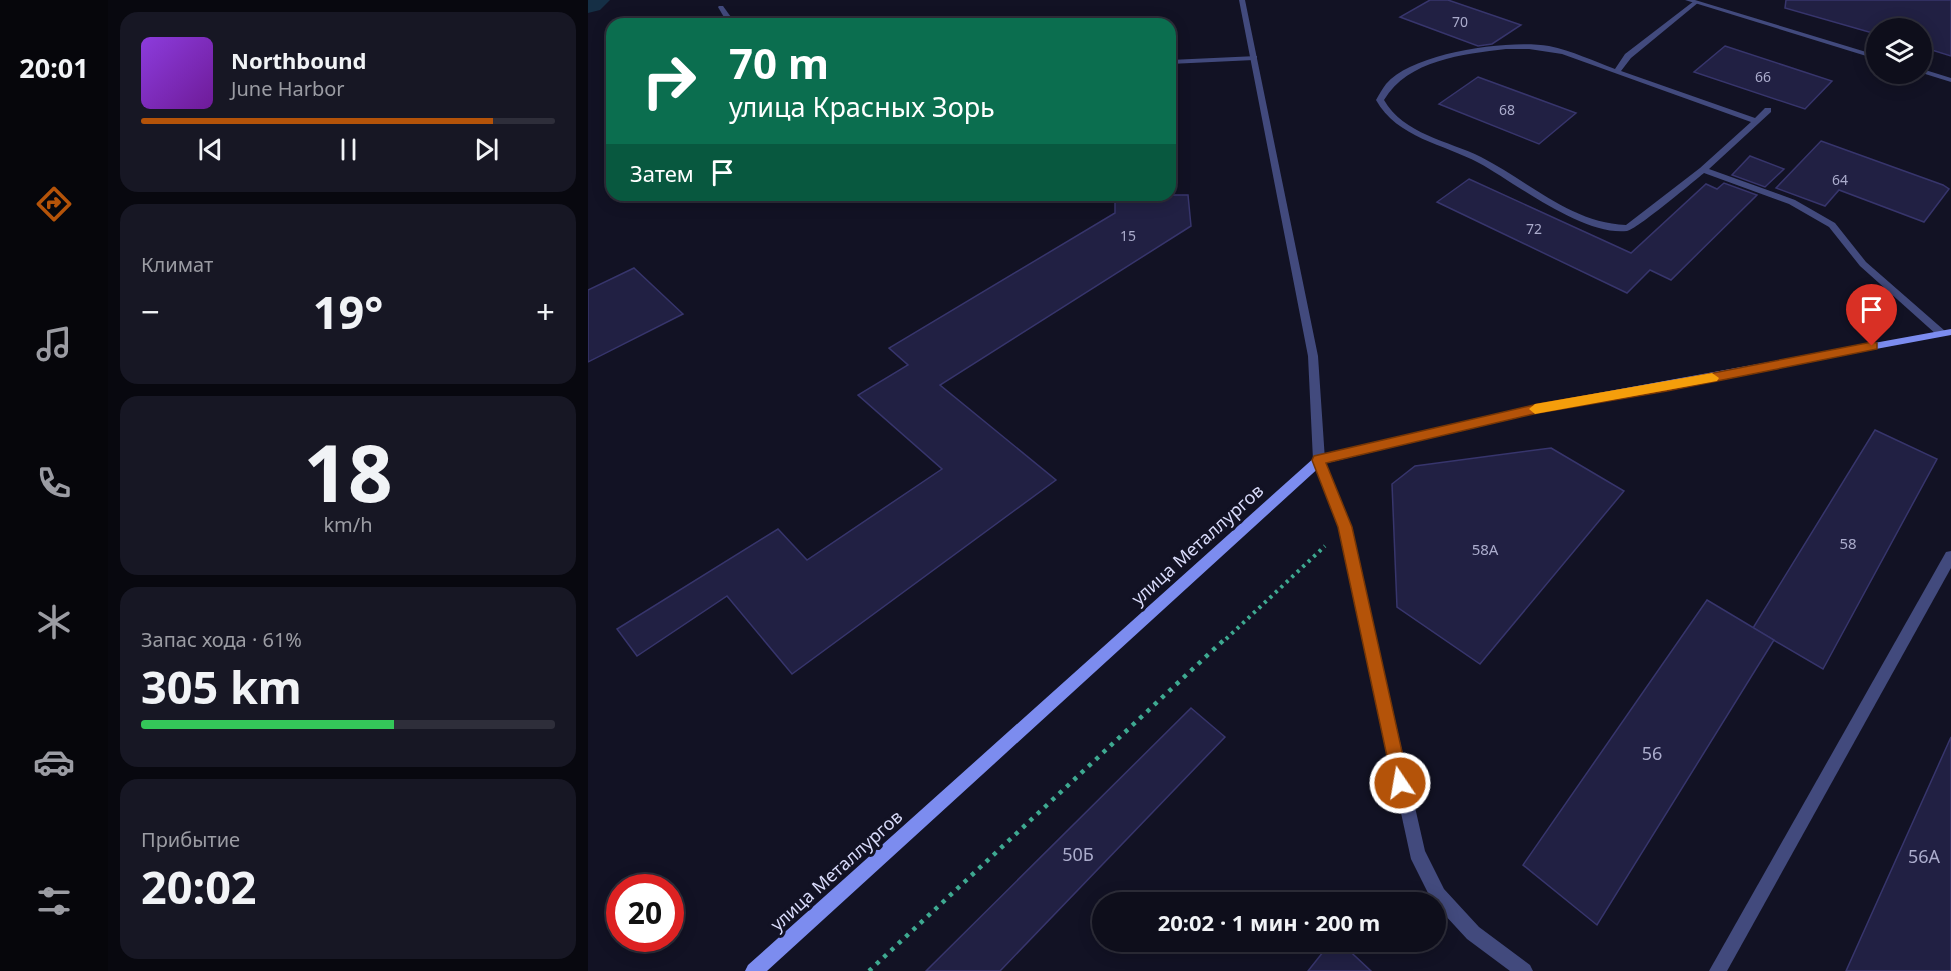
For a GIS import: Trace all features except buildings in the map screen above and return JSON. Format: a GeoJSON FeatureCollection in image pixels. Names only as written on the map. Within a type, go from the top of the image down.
{"type":"FeatureCollection","features":[{"type":"Feature","properties":{"kind":"main road"},"geometry":{"type":"LineString","coordinates":[[1318,460],[1538,408],[1667,387],[1946,332]]}},
{"type":"Feature","properties":{"kind":"main road","name":"улица Металлургов"},"geometry":{"type":"LineString","coordinates":[[754,971],[1318,460]]}},
{"type":"Feature","properties":{"kind":"street"},"geometry":{"type":"LineString","coordinates":[[1242,0],[1313,356],[1318,460],[1345,527],[1417,853],[1438,895],[1473,933],[1524,971]]}},
{"type":"Feature","properties":{"kind":"street"},"geometry":{"type":"LineString","coordinates":[[1617,72],[1628,56],[1692,1],[1866,54]]}},
{"type":"Feature","properties":{"kind":"street"},"geometry":{"type":"LineString","coordinates":[[721,7],[728,18]]}},
{"type":"Feature","properties":{"kind":"street"},"geometry":{"type":"LineString","coordinates":[[1756,121],[1547,48],[1466,52],[1424,62],[1383,89],[1380,100],[1385,110],[1402,124],[1478,159],[1538,195],[1614,230],[1628,228],[1703,170],[1768,110]]}},
{"type":"Feature","properties":{"kind":"street"},"geometry":{"type":"LineString","coordinates":[[1176,62],[1254,58]]}},
{"type":"Feature","properties":{"kind":"street"},"geometry":{"type":"LineString","coordinates":[[1932,74],[1951,80]]}},
{"type":"Feature","properties":{"kind":"street"},"geometry":{"type":"LineString","coordinates":[[1703,170],[1792,202],[1832,225],[1863,264],[1946,332]]}},
{"type":"Feature","properties":{"kind":"street"},"geometry":{"type":"LineString","coordinates":[[1718,971],[1951,556]]}},
{"type":"Feature","properties":{"kind":"path"},"geometry":{"type":"LineString","coordinates":[[869,971],[1345,527]]}},
{"type":"Feature","properties":{"kind":"waterway"},"geometry":{"type":"LineString","coordinates":[[588,3],[593,0]]}},
{"type":"Feature","properties":{"kind":"slow traffic"},"geometry":{"type":"LineString","coordinates":[[1535,409],[1712,378]]}},
{"type":"Feature","properties":{"kind":"route"},"geometry":{"type":"LineString","coordinates":[[1400,783],[1345,527],[1318,460],[1538,408],[1667,387],[1872,346]]}}]}
